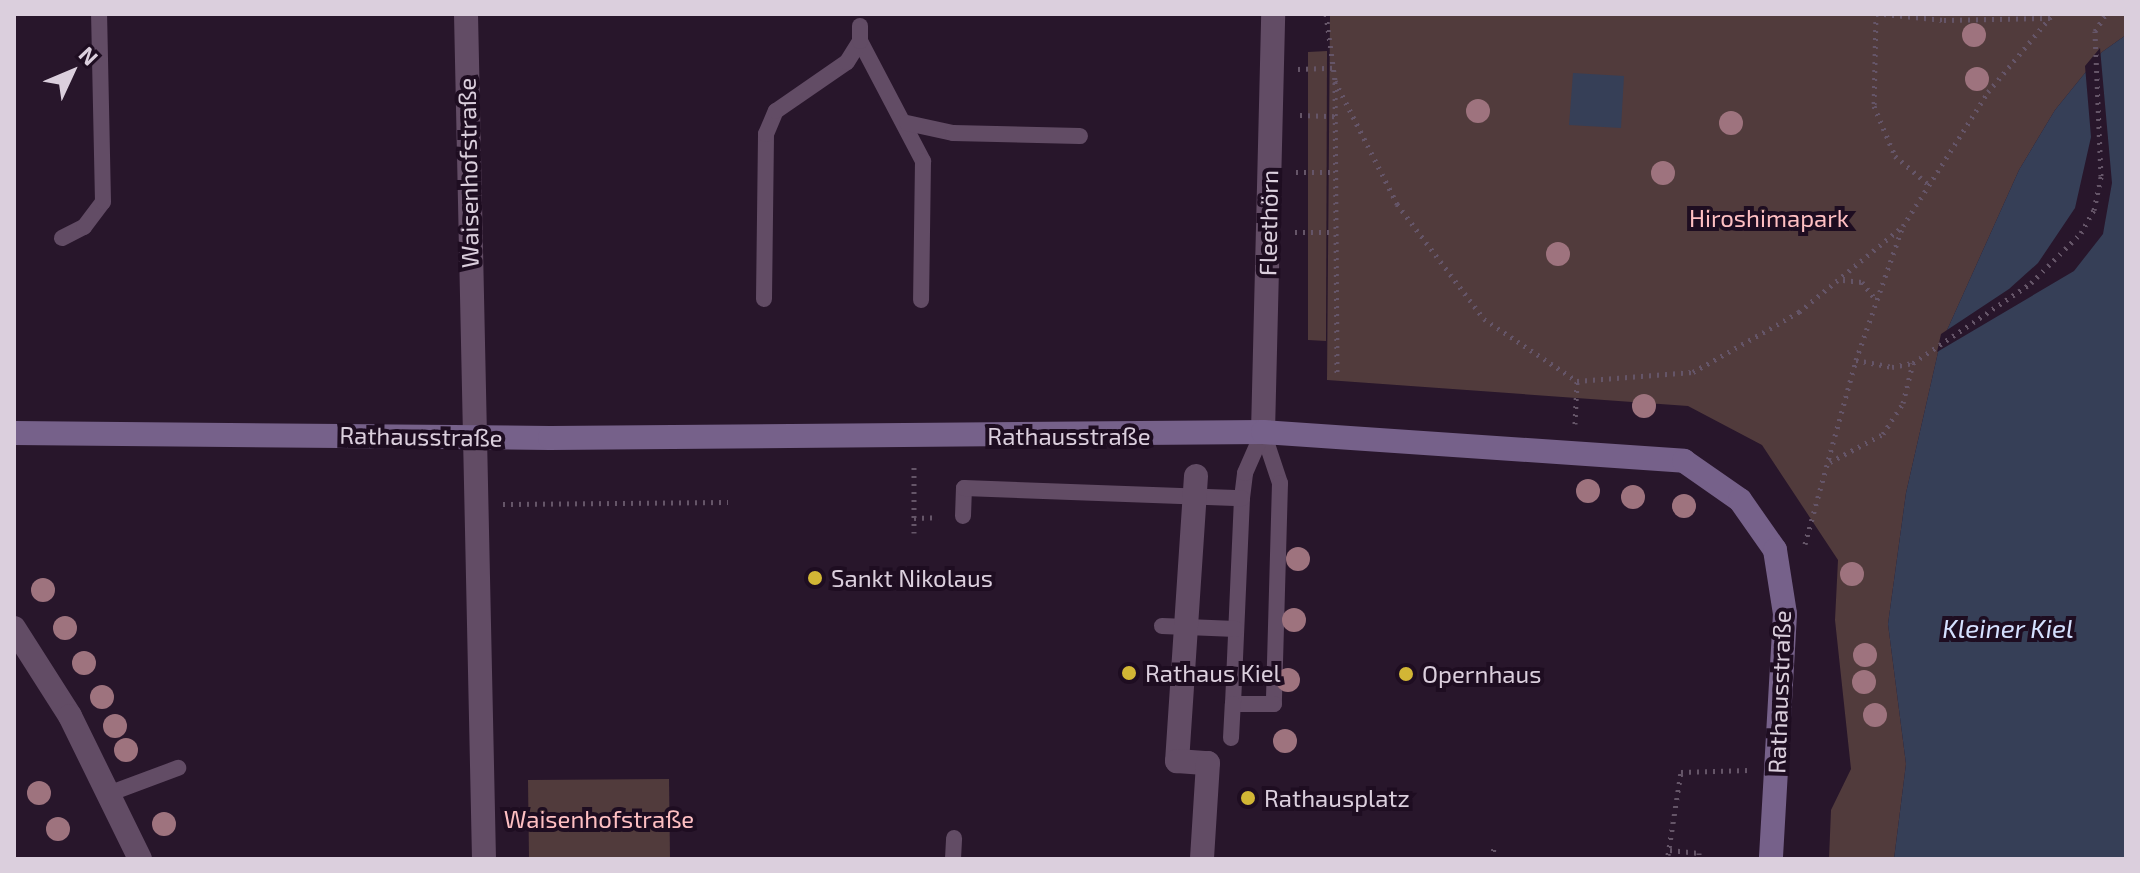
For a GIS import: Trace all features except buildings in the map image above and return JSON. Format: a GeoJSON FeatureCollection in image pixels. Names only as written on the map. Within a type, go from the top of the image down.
{"type":"FeatureCollection","features":[{"type":"Feature","properties":{"kind":"street","name":"Waisenhofstraße"},"geometry":{"type":"LineString","coordinates":[[466,14],[471,436],[484,859]]}},
{"type":"Feature","properties":{"kind":"street","name":"Fleethörn"},"geometry":{"type":"LineString","coordinates":[[1263,432],[1273,14]]}},
{"type":"Feature","properties":{"kind":"street","name":"Rathausstraße"},"geometry":{"type":"LineString","coordinates":[[14,433],[915,437],[1263,432],[1684,461],[1740,500],[1775,550],[1785,614],[1771,859]]}},
{"type":"Feature","properties":{"kind":"street"},"geometry":{"type":"LineString","coordinates":[[1196,485],[1174,629],[1177,761],[1208,763],[1202,859]]}},
{"type":"Feature","properties":{"kind":"street"},"geometry":{"type":"LineString","coordinates":[[14,628],[70,716],[140,859]]}},
{"type":"Feature","properties":{"kind":"lane"},"geometry":{"type":"LineString","coordinates":[[62,238],[84,227],[103,202],[99,14]]}},
{"type":"Feature","properties":{"kind":"lane"},"geometry":{"type":"LineString","coordinates":[[764,299],[766,134],[776,111],[847,62],[860,33],[868,63],[907,123],[923,161],[921,300]]}},
{"type":"Feature","properties":{"kind":"lane"},"geometry":{"type":"LineString","coordinates":[[907,123],[953,133],[1080,136]]}},
{"type":"Feature","properties":{"kind":"lane"},"geometry":{"type":"LineString","coordinates":[[1231,738],[1242,498],[1245,473],[1263,432]]}},
{"type":"Feature","properties":{"kind":"lane"},"geometry":{"type":"LineString","coordinates":[[1233,704],[1274,704],[1280,483],[1263,432]]}},
{"type":"Feature","properties":{"kind":"lane"},"geometry":{"type":"LineString","coordinates":[[963,516],[964,488],[1196,485],[1242,498]]}},
{"type":"Feature","properties":{"kind":"lane"},"geometry":{"type":"LineString","coordinates":[[1174,629],[1236,629]]}},
{"type":"Feature","properties":{"kind":"lane"},"geometry":{"type":"LineString","coordinates":[[108,794],[178,768]]}},
{"type":"Feature","properties":{"kind":"lane"},"geometry":{"type":"LineString","coordinates":[[953,859],[954,838]]}},
{"type":"Feature","properties":{"kind":"path"},"geometry":{"type":"LineString","coordinates":[[1326,14],[1335,81],[1337,373]]}},
{"type":"Feature","properties":{"kind":"path"},"geometry":{"type":"LineString","coordinates":[[1876,14],[1874,106],[1895,156],[1928,184]]}},
{"type":"Feature","properties":{"kind":"path"},"geometry":{"type":"LineString","coordinates":[[1884,14],[1944,20],[2051,16]]}},
{"type":"Feature","properties":{"kind":"path"},"geometry":{"type":"LineString","coordinates":[[1803,554],[1856,360],[1903,226],[1988,92],[2051,16]]}},
{"type":"Feature","properties":{"kind":"path"},"geometry":{"type":"LineString","coordinates":[[1856,360],[1892,367],[1913,363],[2031,283],[2081,233],[2094,210],[2101,176],[2095,53],[2103,16]]}},
{"type":"Feature","properties":{"kind":"path"},"geometry":{"type":"LineString","coordinates":[[1335,81],[1397,204],[1484,319],[1577,381],[1693,372],[1753,341],[1842,280],[1903,226]]}},
{"type":"Feature","properties":{"kind":"path"},"geometry":{"type":"LineString","coordinates":[[1268,232],[1334,232]]}},
{"type":"Feature","properties":{"kind":"path"},"geometry":{"type":"LineString","coordinates":[[1842,280],[1862,282],[1877,301]]}},
{"type":"Feature","properties":{"kind":"path"},"geometry":{"type":"LineString","coordinates":[[1829,463],[1883,434],[1903,403],[1913,363]]}},
{"type":"Feature","properties":{"kind":"path"},"geometry":{"type":"LineString","coordinates":[[1573,453],[1577,381]]}},
{"type":"Feature","properties":{"kind":"path"},"geometry":{"type":"LineString","coordinates":[[914,533],[915,437]]}},
{"type":"Feature","properties":{"kind":"path"},"geometry":{"type":"LineString","coordinates":[[474,505],[728,502]]}},
{"type":"Feature","properties":{"kind":"path"},"geometry":{"type":"LineString","coordinates":[[1699,859],[1699,853],[1669,852],[1681,772],[1726,772]]}},
{"type":"Feature","properties":{"kind":"path"},"geometry":{"type":"LineString","coordinates":[[1493,859],[1494,845]]}},
{"type":"Feature","properties":{"kind":"green space","name":"Hiroshimapark"},"geometry":{"type":"Polygon","coordinates":[[[1330,14],[2126,14],[2126,35],[2102,52],[2055,110],[2019,170],[1939,348],[1906,493],[1888,624],[1906,764],[1894,859],[1829,859],[1831,810],[1851,769],[1835,620],[1838,560],[1762,445],[1688,406],[1327,380],[1330,14]]]}},
{"type":"Feature","properties":{"kind":"green space"},"geometry":{"type":"Polygon","coordinates":[[[1327,51],[1326,341],[1308,340],[1308,52],[1327,51]]]}},
{"type":"Feature","properties":{"kind":"green space","name":"Waisenhofstraße"},"geometry":{"type":"Polygon","coordinates":[[[669,779],[670,859],[529,859],[528,780],[669,779]]]}},
{"type":"Feature","properties":{"kind":"water","name":"Kleiner Kiel"},"geometry":{"type":"Polygon","coordinates":[[[2126,35],[2126,859],[1894,859],[1906,764],[1888,624],[1906,493],[1939,348],[2019,170],[2055,110],[2102,52],[2126,35]]]}},
{"type":"Feature","properties":{"kind":"water"},"geometry":{"type":"Polygon","coordinates":[[[1573,73],[1624,76],[1621,128],[1569,125],[1573,73]]]}},
{"type":"Feature","properties":{"kind":"pier"},"geometry":{"type":"Polygon","coordinates":[[[2100,48],[2112,183],[2103,234],[2074,271],[1937,352],[1941,334],[2009,289],[2038,263],[2075,208],[2091,137],[2085,66],[2100,48]]]}},
{"type":"Feature","properties":{"kind":"place","name":"Sankt Nikolaus"},"geometry":{"type":"Point","coordinates":[815,578]}},
{"type":"Feature","properties":{"kind":"place","name":"Rathaus Kiel"},"geometry":{"type":"Point","coordinates":[1129,673]}},
{"type":"Feature","properties":{"kind":"place","name":"Opernhaus"},"geometry":{"type":"Point","coordinates":[1406,674]}},
{"type":"Feature","properties":{"kind":"place","name":"Rathausplatz"},"geometry":{"type":"Point","coordinates":[1248,798]}}]}
